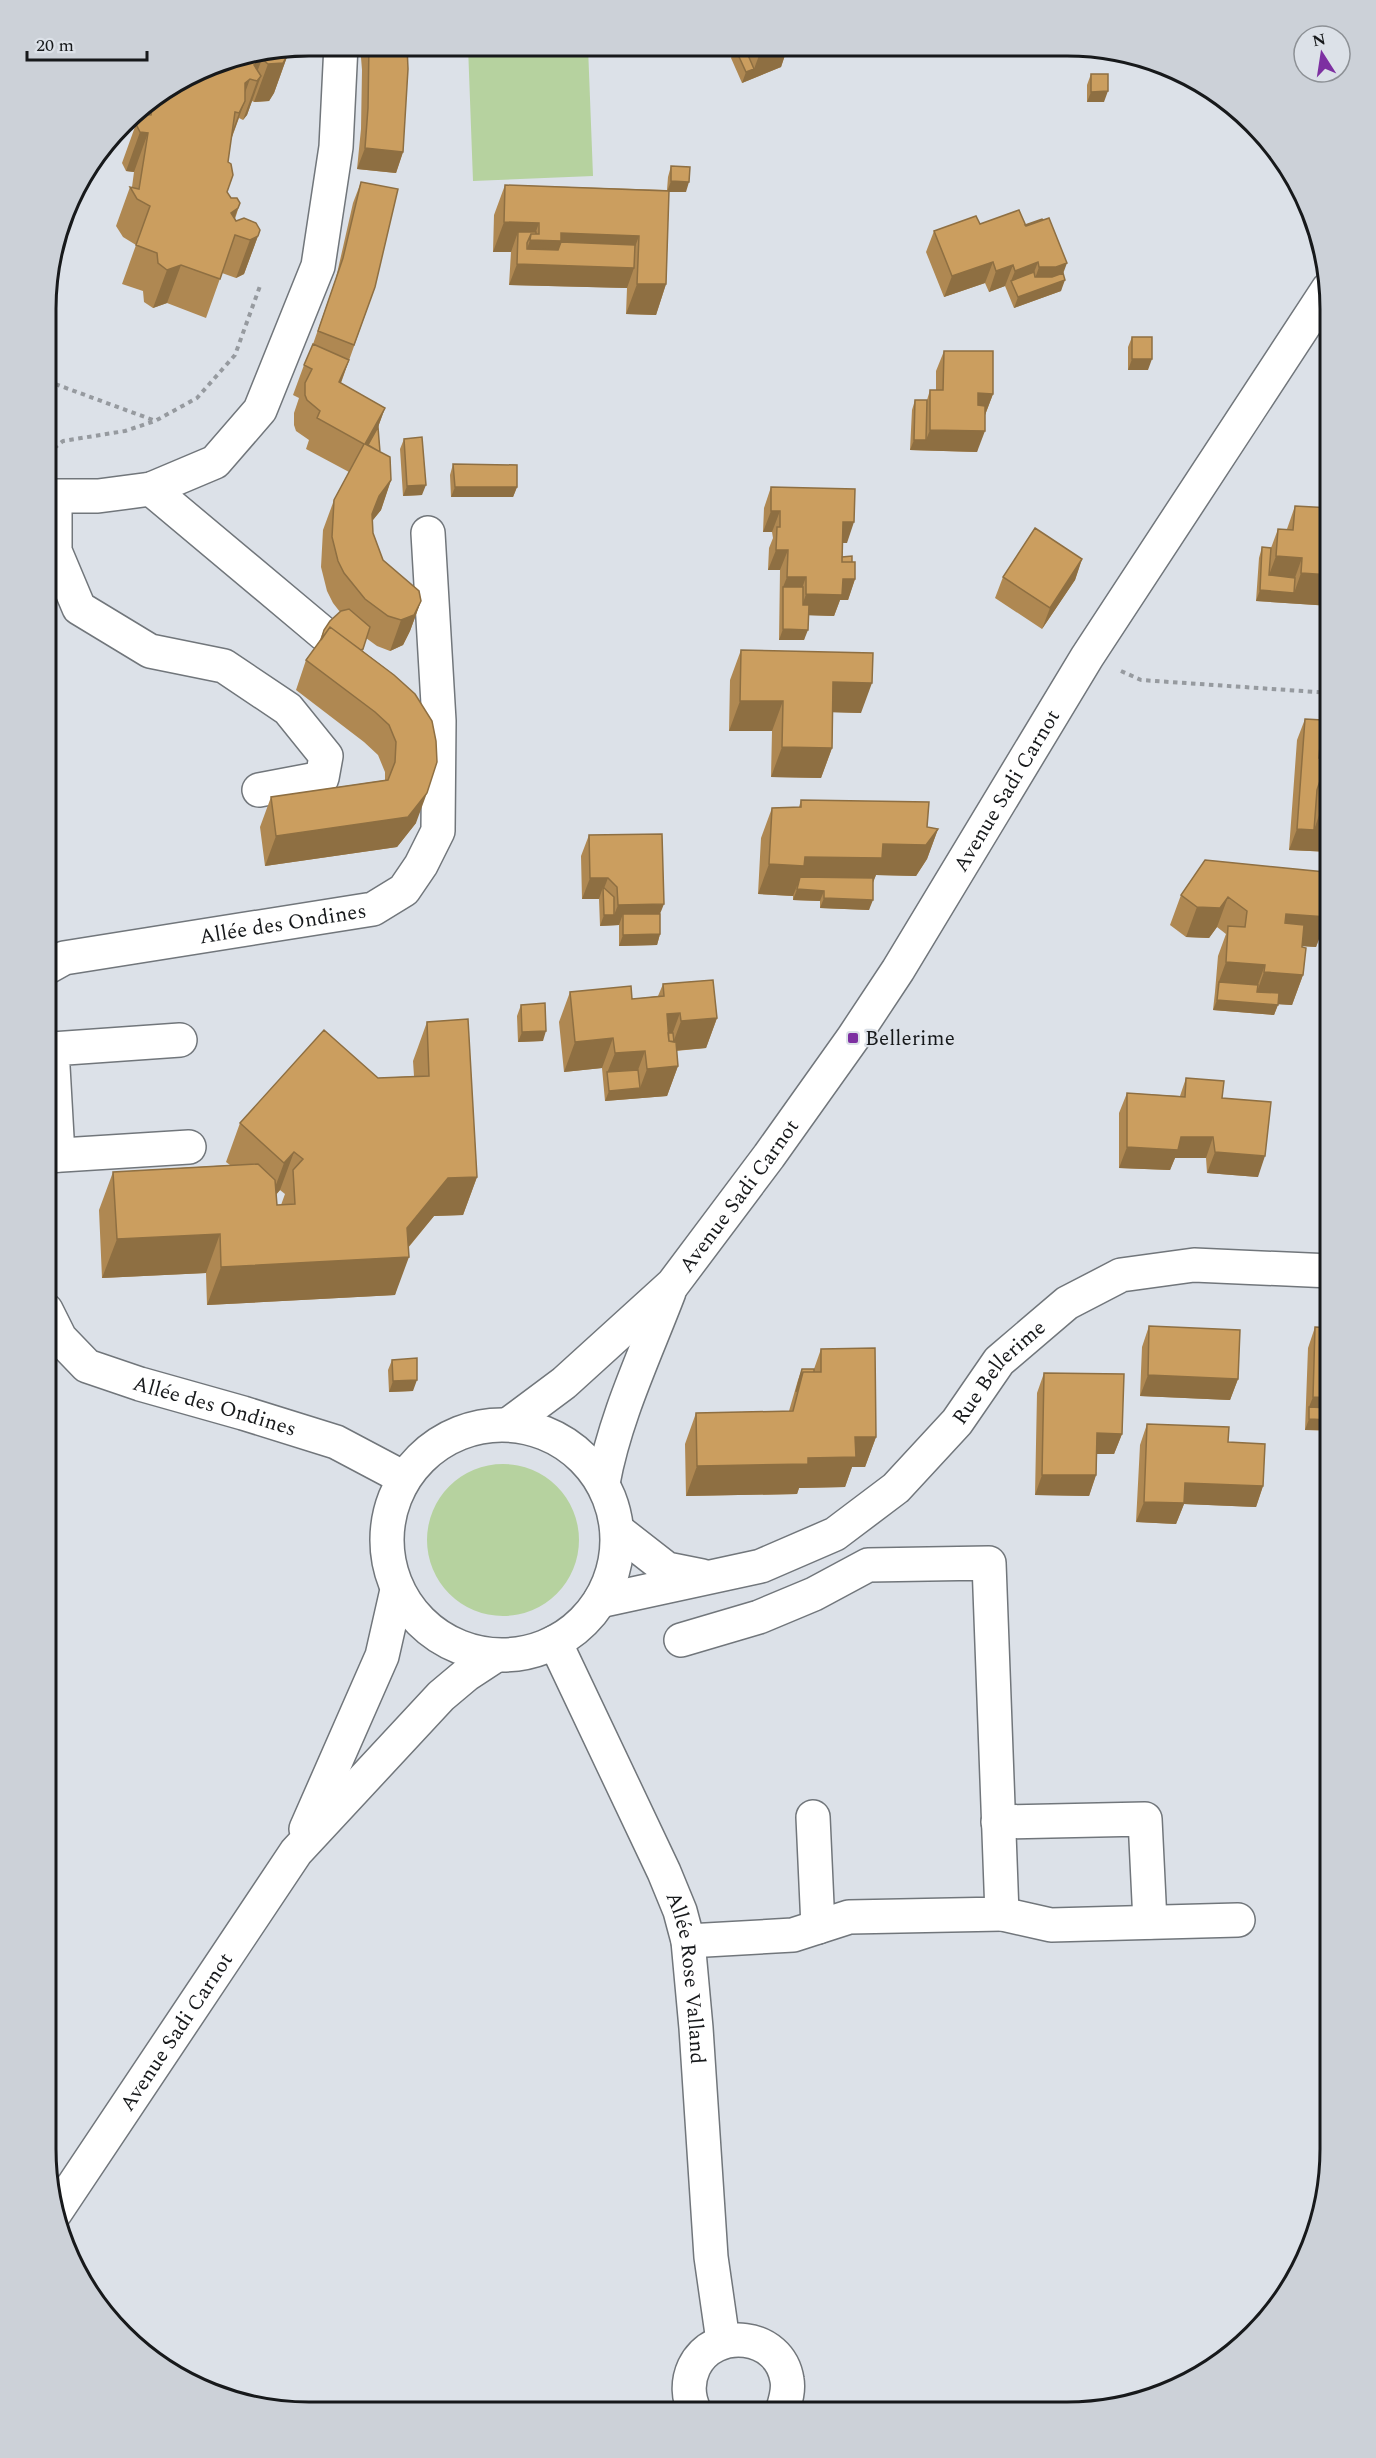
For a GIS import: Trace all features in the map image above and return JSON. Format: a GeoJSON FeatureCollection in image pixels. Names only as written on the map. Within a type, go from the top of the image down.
{"type":"FeatureCollection","features":[{"type":"Feature","properties":{"kind":"street"},"geometry":{"type":"LineString","coordinates":[[56,497],[98,496],[151,489],[215,462],[260,410],[318,266],[336,147],[340,56]]}},
{"type":"Feature","properties":{"kind":"street","name":"Avenue Sadi Carnot"},"geometry":{"type":"LineString","coordinates":[[508,1424],[564,1383],[673,1284],[769,1155],[885,989],[1087,657],[1321,300]]}},
{"type":"Feature","properties":{"kind":"street"},"geometry":{"type":"LineString","coordinates":[[151,489],[324,634]]}},
{"type":"Feature","properties":{"kind":"street","name":"Allée des Ondines"},"geometry":{"type":"LineString","coordinates":[[56,962],[64,958],[373,909],[404,890],[422,865],[438,831],[439,721],[428,533]]}},
{"type":"Feature","properties":{"kind":"street"},"geometry":{"type":"LineString","coordinates":[[56,553],[79,608],[150,651],[224,666],[288,709],[326,756],[322,778],[259,790]]}},
{"type":"Feature","properties":{"kind":"street"},"geometry":{"type":"LineString","coordinates":[[412,700],[439,721]]}},
{"type":"Feature","properties":{"kind":"street"},"geometry":{"type":"LineString","coordinates":[[56,1049],[180,1040]]}},
{"type":"Feature","properties":{"kind":"street"},"geometry":{"type":"LineString","coordinates":[[56,1156],[189,1147]]}},
{"type":"Feature","properties":{"kind":"street","name":"Rue Bellerime"},"geometry":{"type":"LineString","coordinates":[[600,1601],[761,1566],[835,1534],[896,1488],[957,1422],[999,1361],[1067,1303],[1121,1275],[1194,1264],[1321,1270]]}},
{"type":"Feature","properties":{"kind":"street","name":"Avenue Sadi Carnot"},"geometry":{"type":"LineString","coordinates":[[603,1483],[609,1449],[673,1284]]}},
{"type":"Feature","properties":{"kind":"street","name":"Allée des Ondines"},"geometry":{"type":"LineString","coordinates":[[56,1330],[60,1338],[87,1366],[336,1442],[404,1478]]}},
{"type":"Feature","properties":{"kind":"street"},"geometry":{"type":"LineString","coordinates":[[508,1424],[537,1430],[563,1441],[586,1460],[603,1483],[613,1505],[617,1530],[615,1567],[600,1601],[580,1625],[555,1642],[526,1653],[495,1656],[465,1650],[437,1637],[414,1616],[397,1590],[388,1563],[386,1533],[391,1504],[404,1478],[423,1455],[449,1437],[478,1426],[508,1424]]}},
{"type":"Feature","properties":{"kind":"street","name":"Rue Bellerime"},"geometry":{"type":"LineString","coordinates":[[617,1530],[667,1569],[706,1577]]}},
{"type":"Feature","properties":{"kind":"street"},"geometry":{"type":"LineString","coordinates":[[681,1640],[759,1617],[814,1594],[868,1565],[988,1563],[1002,1914]]}},
{"type":"Feature","properties":{"kind":"street","name":"Avenue Sadi Carnot"},"geometry":{"type":"LineString","coordinates":[[296,1852],[382,1656],[397,1590]]}},
{"type":"Feature","properties":{"kind":"street","name":"Allée Rose Valland"},"geometry":{"type":"LineString","coordinates":[[555,1642],[664,1872],[680,1911],[687,1941],[696,2028],[711,2257],[723,2341]]}},
{"type":"Feature","properties":{"kind":"street","name":"Avenue Sadi Carnot"},"geometry":{"type":"LineString","coordinates":[[61,2205],[296,1852],[441,1696],[465,1675],[495,1656]]}},
{"type":"Feature","properties":{"kind":"street"},"geometry":{"type":"LineString","coordinates":[[813,1817],[818,1927]]}},
{"type":"Feature","properties":{"kind":"street"},"geometry":{"type":"LineString","coordinates":[[998,1822],[1145,1819],[1150,1922]]}},
{"type":"Feature","properties":{"kind":"street"},"geometry":{"type":"LineString","coordinates":[[687,1941],[793,1935],[849,1917],[1002,1914],[1051,1925],[1238,1920]]}},
{"type":"Feature","properties":{"kind":"street"},"geometry":{"type":"LineString","coordinates":[[692,2402],[688,2389],[690,2374],[703,2354],[723,2341],[740,2339],[757,2342],[771,2351],[782,2364],[787,2381],[785,2402]]}},
{"type":"Feature","properties":{"kind":"path"},"geometry":{"type":"LineString","coordinates":[[56,447],[63,441],[125,431],[155,421],[196,398],[235,355],[260,286]]}},
{"type":"Feature","properties":{"kind":"path"},"geometry":{"type":"LineString","coordinates":[[56,384],[155,421]]}},
{"type":"Feature","properties":{"kind":"path"},"geometry":{"type":"LineString","coordinates":[[1087,657],[1141,680],[1321,692]]}},
{"type":"Feature","properties":{"kind":"green space"},"geometry":{"type":"Polygon","coordinates":[[[468,56],[588,56],[593,176],[473,181],[468,56]]]}},
{"type":"Feature","properties":{"kind":"green space"},"geometry":{"type":"Polygon","coordinates":[[[503,1464],[532,1470],[557,1486],[573,1511],[579,1540],[573,1569],[557,1594],[532,1610],[503,1616],[474,1610],[449,1594],[433,1569],[427,1540],[433,1511],[449,1486],[474,1470],[503,1464]]]}},
{"type":"Feature","properties":{"kind":"building"},"geometry":{"type":"Polygon","coordinates":[[[369,56],[407,56],[403,152],[365,148],[369,56]]]}},
{"type":"Feature","properties":{"kind":"building"},"geometry":{"type":"Polygon","coordinates":[[[739,56],[748,56],[754,69],[746,72],[739,56]]]}},
{"type":"Feature","properties":{"kind":"building"},"geometry":{"type":"Polygon","coordinates":[[[287,57],[283,63],[268,64],[263,60],[287,57]]]}},
{"type":"Feature","properties":{"kind":"building"},"geometry":{"type":"Polygon","coordinates":[[[261,60],[254,65],[261,76],[257,81],[250,79],[245,83],[245,101],[239,113],[235,112],[228,162],[231,164],[233,175],[227,192],[231,198],[237,198],[240,203],[238,208],[231,213],[236,221],[244,218],[256,223],[260,230],[258,236],[250,240],[235,235],[220,279],[181,265],[167,270],[158,263],[157,253],[136,245],[150,206],[137,199],[130,187],[139,189],[148,133],[140,132],[136,124],[146,115],[151,115],[152,110],[182,89],[227,69],[261,60]]]}},
{"type":"Feature","properties":{"kind":"building"},"geometry":{"type":"Polygon","coordinates":[[[1091,74],[1108,74],[1108,91],[1091,92],[1091,74]]]}},
{"type":"Feature","properties":{"kind":"building"},"geometry":{"type":"Polygon","coordinates":[[[671,166],[690,167],[689,182],[671,181],[671,166]]]}},
{"type":"Feature","properties":{"kind":"building"},"geometry":{"type":"Polygon","coordinates":[[[361,182],[398,189],[375,287],[354,345],[318,331],[343,258],[361,182]]]}},
{"type":"Feature","properties":{"kind":"building"},"geometry":{"type":"Polygon","coordinates":[[[505,185],[669,191],[666,284],[637,284],[639,236],[561,233],[561,241],[530,240],[531,234],[539,234],[539,223],[504,222],[505,185]]]}},
{"type":"Feature","properties":{"kind":"building"},"geometry":{"type":"Polygon","coordinates":[[[1019,210],[1026,226],[1049,218],[1067,263],[1056,267],[1039,267],[1038,262],[1015,271],[1013,265],[996,271],[993,262],[952,276],[934,231],[976,216],[980,224],[1019,210]]]}},
{"type":"Feature","properties":{"kind":"building"},"geometry":{"type":"Polygon","coordinates":[[[1042,219],[1043,220],[1025,225],[1042,219]]]}},
{"type":"Feature","properties":{"kind":"building"},"geometry":{"type":"Polygon","coordinates":[[[518,232],[536,232],[536,234],[531,234],[527,249],[558,250],[561,242],[635,245],[634,268],[517,264],[518,232]]]}},
{"type":"Feature","properties":{"kind":"building"},"geometry":{"type":"Polygon","coordinates":[[[1034,272],[1035,277],[1052,277],[1063,273],[1065,280],[1018,297],[1011,281],[1034,272]]]}},
{"type":"Feature","properties":{"kind":"building"},"geometry":{"type":"Polygon","coordinates":[[[1132,337],[1152,337],[1152,359],[1132,359],[1132,337]]]}},
{"type":"Feature","properties":{"kind":"building"},"geometry":{"type":"Polygon","coordinates":[[[313,344],[349,360],[339,382],[385,408],[365,444],[390,457],[391,480],[379,496],[372,514],[373,533],[383,560],[419,591],[421,601],[414,615],[401,620],[388,616],[365,599],[344,573],[338,561],[332,537],[334,500],[364,444],[317,418],[320,411],[307,400],[305,383],[312,369],[304,365],[313,344]]]}},
{"type":"Feature","properties":{"kind":"building"},"geometry":{"type":"Polygon","coordinates":[[[944,351],[993,351],[993,394],[978,393],[978,405],[985,406],[985,431],[930,430],[930,390],[943,390],[944,351]]]}},
{"type":"Feature","properties":{"kind":"building"},"geometry":{"type":"Polygon","coordinates":[[[915,400],[927,400],[926,440],[914,440],[915,400]]]}},
{"type":"Feature","properties":{"kind":"building"},"geometry":{"type":"Polygon","coordinates":[[[378,427],[380,452],[368,445],[378,427]]]}},
{"type":"Feature","properties":{"kind":"building"},"geometry":{"type":"Polygon","coordinates":[[[422,437],[426,485],[407,486],[404,439],[422,437]]]}},
{"type":"Feature","properties":{"kind":"building"},"geometry":{"type":"Polygon","coordinates":[[[453,464],[517,465],[517,487],[455,487],[453,464]]]}},
{"type":"Feature","properties":{"kind":"building"},"geometry":{"type":"Polygon","coordinates":[[[771,487],[855,489],[854,522],[843,522],[842,562],[855,562],[855,579],[843,579],[842,595],[806,594],[806,577],[787,577],[788,550],[776,550],[780,511],[771,511],[771,487]]]}},
{"type":"Feature","properties":{"kind":"building"},"geometry":{"type":"Polygon","coordinates":[[[1295,506],[1321,507],[1321,574],[1301,573],[1302,558],[1276,556],[1278,529],[1293,530],[1295,506]]]}},
{"type":"Feature","properties":{"kind":"building"},"geometry":{"type":"Polygon","coordinates":[[[1035,528],[1082,559],[1050,608],[1003,577],[1035,528]]]}},
{"type":"Feature","properties":{"kind":"building"},"geometry":{"type":"Polygon","coordinates":[[[1262,547],[1271,548],[1269,575],[1295,578],[1294,593],[1260,590],[1262,547]]]}},
{"type":"Feature","properties":{"kind":"building"},"geometry":{"type":"Polygon","coordinates":[[[852,556],[852,562],[842,562],[842,557],[852,556]]]}},
{"type":"Feature","properties":{"kind":"building"},"geometry":{"type":"Polygon","coordinates":[[[783,587],[803,587],[803,605],[809,605],[808,630],[783,629],[783,587]]]}},
{"type":"Feature","properties":{"kind":"building"},"geometry":{"type":"Polygon","coordinates":[[[349,609],[370,627],[361,650],[330,627],[321,640],[330,621],[341,611],[349,609]]]}},
{"type":"Feature","properties":{"kind":"building"},"geometry":{"type":"Polygon","coordinates":[[[330,627],[394,675],[415,694],[432,721],[437,762],[427,793],[408,817],[276,836],[271,797],[388,780],[395,762],[396,742],[389,725],[306,660],[330,627]]]}},
{"type":"Feature","properties":{"kind":"building"},"geometry":{"type":"Polygon","coordinates":[[[741,650],[873,653],[872,683],[833,682],[832,748],[782,747],[783,701],[740,701],[741,650]]]}},
{"type":"Feature","properties":{"kind":"building"},"geometry":{"type":"Polygon","coordinates":[[[1305,719],[1321,720],[1319,758],[1321,758],[1321,778],[1317,790],[1314,830],[1297,829],[1305,719]]]}},
{"type":"Feature","properties":{"kind":"building"},"geometry":{"type":"Polygon","coordinates":[[[801,800],[929,802],[927,827],[938,829],[926,845],[883,844],[882,858],[805,857],[804,866],[769,864],[772,808],[801,807],[801,800]]]}},
{"type":"Feature","properties":{"kind":"building"},"geometry":{"type":"Polygon","coordinates":[[[662,834],[664,904],[618,905],[617,887],[608,878],[590,878],[589,835],[662,834]]]}},
{"type":"Feature","properties":{"kind":"building"},"geometry":{"type":"Polygon","coordinates":[[[1205,860],[1321,872],[1321,917],[1286,914],[1285,923],[1304,925],[1302,947],[1306,948],[1303,975],[1264,972],[1265,965],[1226,962],[1228,926],[1245,927],[1247,911],[1228,897],[1220,908],[1197,907],[1181,895],[1205,860]]]}},
{"type":"Feature","properties":{"kind":"building"},"geometry":{"type":"Polygon","coordinates":[[[800,877],[873,878],[873,900],[824,898],[824,891],[797,889],[800,877]]]}},
{"type":"Feature","properties":{"kind":"building"},"geometry":{"type":"Polygon","coordinates":[[[603,887],[614,897],[614,915],[604,915],[603,887]]]}},
{"type":"Feature","properties":{"kind":"building"},"geometry":{"type":"Polygon","coordinates":[[[623,914],[660,914],[660,934],[623,935],[623,914]]]}},
{"type":"Feature","properties":{"kind":"building"},"geometry":{"type":"Polygon","coordinates":[[[713,980],[717,1018],[681,1021],[680,1013],[667,1014],[669,1041],[676,1042],[678,1066],[647,1069],[645,1051],[615,1053],[613,1038],[575,1042],[570,992],[631,986],[632,999],[664,996],[663,984],[713,980]]]}},
{"type":"Feature","properties":{"kind":"building"},"geometry":{"type":"Polygon","coordinates":[[[1219,982],[1258,985],[1257,992],[1279,993],[1278,1005],[1217,1000],[1219,982]]]}},
{"type":"Feature","properties":{"kind":"building"},"geometry":{"type":"Polygon","coordinates":[[[545,1003],[546,1031],[522,1032],[521,1005],[545,1003]]]}},
{"type":"Feature","properties":{"kind":"building"},"geometry":{"type":"Polygon","coordinates":[[[468,1019],[477,1177],[448,1178],[407,1228],[409,1257],[221,1267],[220,1234],[117,1239],[113,1172],[258,1164],[275,1180],[277,1205],[295,1204],[293,1170],[303,1159],[294,1152],[284,1163],[240,1123],[324,1030],[378,1078],[429,1076],[427,1022],[468,1019]]]}},
{"type":"Feature","properties":{"kind":"building"},"geometry":{"type":"Polygon","coordinates":[[[668,1033],[673,1033],[674,1042],[669,1041],[668,1033]]]}},
{"type":"Feature","properties":{"kind":"building"},"geometry":{"type":"Polygon","coordinates":[[[638,1070],[640,1088],[609,1091],[607,1072],[638,1070]]]}},
{"type":"Feature","properties":{"kind":"building"},"geometry":{"type":"Polygon","coordinates":[[[1186,1078],[1224,1081],[1222,1098],[1271,1102],[1265,1156],[1215,1152],[1213,1137],[1181,1137],[1178,1150],[1127,1147],[1127,1093],[1185,1097],[1186,1078]]]}},
{"type":"Feature","properties":{"kind":"building"},"geometry":{"type":"Polygon","coordinates":[[[1149,1326],[1240,1330],[1238,1379],[1148,1375],[1149,1326]]]}},
{"type":"Feature","properties":{"kind":"building"},"geometry":{"type":"Polygon","coordinates":[[[1315,1327],[1321,1327],[1321,1397],[1313,1397],[1315,1327]]]}},
{"type":"Feature","properties":{"kind":"building"},"geometry":{"type":"Polygon","coordinates":[[[875,1348],[876,1437],[855,1437],[856,1457],[808,1458],[808,1464],[697,1466],[696,1413],[793,1411],[803,1372],[821,1372],[821,1349],[875,1348]]]}},
{"type":"Feature","properties":{"kind":"building"},"geometry":{"type":"Polygon","coordinates":[[[417,1358],[417,1380],[393,1381],[392,1360],[417,1358]]]}},
{"type":"Feature","properties":{"kind":"building"},"geometry":{"type":"Polygon","coordinates":[[[802,1369],[814,1369],[814,1372],[803,1372],[796,1392],[802,1369]]]}},
{"type":"Feature","properties":{"kind":"building"},"geometry":{"type":"Polygon","coordinates":[[[1044,1373],[1124,1374],[1122,1434],[1097,1433],[1096,1475],[1042,1475],[1044,1373]]]}},
{"type":"Feature","properties":{"kind":"building"},"geometry":{"type":"Polygon","coordinates":[[[1309,1407],[1321,1408],[1321,1420],[1309,1419],[1309,1407]]]}},
{"type":"Feature","properties":{"kind":"building"},"geometry":{"type":"Polygon","coordinates":[[[1147,1424],[1229,1427],[1228,1442],[1265,1444],[1263,1486],[1185,1483],[1184,1503],[1144,1502],[1147,1424]]]}},
{"type":"Feature","properties":{"kind":"place","name":"Bellerime"},"geometry":{"type":"Point","coordinates":[853,1038]}}]}
